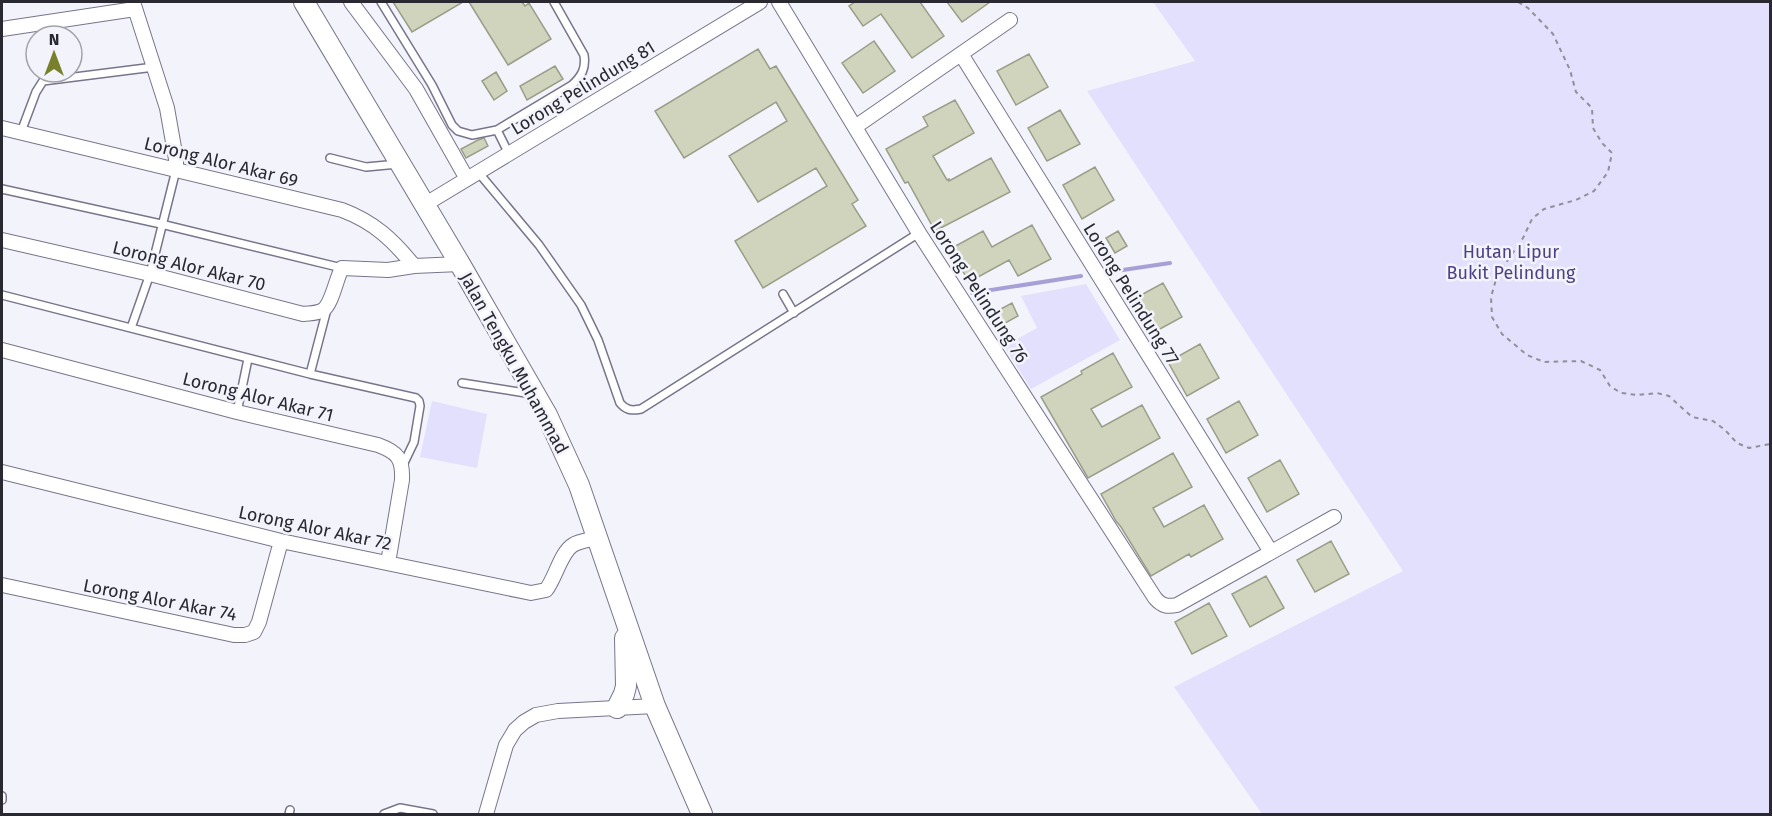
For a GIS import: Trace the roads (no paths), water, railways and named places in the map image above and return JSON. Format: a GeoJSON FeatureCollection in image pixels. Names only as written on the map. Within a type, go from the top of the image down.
{"type":"FeatureCollection","features":[{"type":"Feature","properties":{"kind":"main road","name":"Jalan Tengku Muhammad"},"geometry":{"type":"LineString","coordinates":[[304,2],[547,415],[579,485],[655,706],[702,814]]}},
{"type":"Feature","properties":{"kind":"main road"},"geometry":{"type":"LineString","coordinates":[[617,708],[626,687],[624,618]]}},
{"type":"Feature","properties":{"kind":"street"},"geometry":{"type":"LineString","coordinates":[[351,2],[416,89],[473,176]]}},
{"type":"Feature","properties":{"kind":"street","name":"Lorong Pelindung 81"},"geometry":{"type":"LineString","coordinates":[[424,205],[760,2]]}},
{"type":"Feature","properties":{"kind":"street","name":"Lorong Pelindung 76"},"geometry":{"type":"LineString","coordinates":[[779,2],[919,234],[1155,598],[1162,605],[1177,605],[1270,552]]}},
{"type":"Feature","properties":{"kind":"street"},"geometry":{"type":"LineString","coordinates":[[2,29],[134,5],[166,108],[173,140],[176,170]]}},
{"type":"Feature","properties":{"kind":"street"},"geometry":{"type":"LineString","coordinates":[[855,127],[1010,20]]}},
{"type":"Feature","properties":{"kind":"street"},"geometry":{"type":"LineString","coordinates":[[2,22],[2,35]]}},
{"type":"Feature","properties":{"kind":"street","name":"Lorong Pelindung 77"},"geometry":{"type":"LineString","coordinates":[[961,54],[1270,552]]}},
{"type":"Feature","properties":{"kind":"street","name":"Lorong Alor Akar 69"},"geometry":{"type":"LineString","coordinates":[[2,128],[342,210],[360,217],[396,244],[414,266]]}},
{"type":"Feature","properties":{"kind":"street","name":"Lorong Alor Akar 70"},"geometry":{"type":"LineString","coordinates":[[2,240],[150,274],[303,314],[322,310],[328,304]]}},
{"type":"Feature","properties":{"kind":"street"},"geometry":{"type":"LineString","coordinates":[[328,304],[342,268],[388,270],[414,266],[460,264]]}},
{"type":"Feature","properties":{"kind":"street","name":"Lorong Alor Akar 71"},"geometry":{"type":"LineString","coordinates":[[2,351],[237,412],[378,445],[390,449],[403,465]]}},
{"type":"Feature","properties":{"kind":"street"},"geometry":{"type":"LineString","coordinates":[[388,563],[403,465]]}},
{"type":"Feature","properties":{"kind":"street","name":"Lorong Alor Akar 72"},"geometry":{"type":"LineString","coordinates":[[2,472],[281,541],[531,593],[546,590],[573,544],[597,538]]}},
{"type":"Feature","properties":{"kind":"street"},"geometry":{"type":"LineString","coordinates":[[1270,552],[1334,517]]}},
{"type":"Feature","properties":{"kind":"street","name":"Lorong Alor Akar 74"},"geometry":{"type":"LineString","coordinates":[[2,585],[234,635],[245,635],[254,632],[259,622],[281,541]]}},
{"type":"Feature","properties":{"kind":"street"},"geometry":{"type":"LineString","coordinates":[[486,814],[506,745],[515,730],[524,722],[536,715],[558,711],[655,706]]}},
{"type":"Feature","properties":{"kind":"lane"},"geometry":{"type":"LineString","coordinates":[[381,2],[432,85],[452,125],[458,131],[466,134],[497,130],[579,79],[585,63],[584,55],[554,2]]}},
{"type":"Feature","properties":{"kind":"lane"},"geometry":{"type":"LineString","coordinates":[[21,132],[36,92],[43,81],[154,67]]}},
{"type":"Feature","properties":{"kind":"lane"},"geometry":{"type":"LineString","coordinates":[[497,130],[509,154]]}},
{"type":"Feature","properties":{"kind":"lane"},"geometry":{"type":"LineString","coordinates":[[330,158],[366,167],[400,164]]}},
{"type":"Feature","properties":{"kind":"lane"},"geometry":{"type":"LineString","coordinates":[[131,328],[150,274],[176,170]]}},
{"type":"Feature","properties":{"kind":"lane"},"geometry":{"type":"LineString","coordinates":[[473,176],[539,245],[581,305],[598,340],[620,403],[624,408],[632,411],[641,409],[919,234]]}},
{"type":"Feature","properties":{"kind":"lane"},"geometry":{"type":"LineString","coordinates":[[2,189],[161,224],[342,268]]}},
{"type":"Feature","properties":{"kind":"lane"},"geometry":{"type":"LineString","coordinates":[[783,294],[794,312]]}},
{"type":"Feature","properties":{"kind":"lane"},"geometry":{"type":"LineString","coordinates":[[2,295],[310,374],[416,398],[420,406],[414,442],[403,465]]}},
{"type":"Feature","properties":{"kind":"lane"},"geometry":{"type":"LineString","coordinates":[[310,374],[328,304]]}},
{"type":"Feature","properties":{"kind":"lane"},"geometry":{"type":"LineString","coordinates":[[237,412],[248,358]]}},
{"type":"Feature","properties":{"kind":"lane"},"geometry":{"type":"LineString","coordinates":[[462,383],[534,395]]}},
{"type":"Feature","properties":{"kind":"lane"},"geometry":{"type":"LineString","coordinates":[[384,814],[400,808],[433,814]]}},
{"type":"Feature","properties":{"kind":"waterway"},"geometry":{"type":"LineString","coordinates":[[1116,271],[1170,263]]}},
{"type":"Feature","properties":{"kind":"waterway"},"geometry":{"type":"LineString","coordinates":[[972,293],[1081,276]]}},
{"type":"Feature","properties":{"kind":"park label","name":"Hutan Lipur Bukit Pelindung"},"geometry":{"type":"Point","coordinates":[1511,262]}}]}
